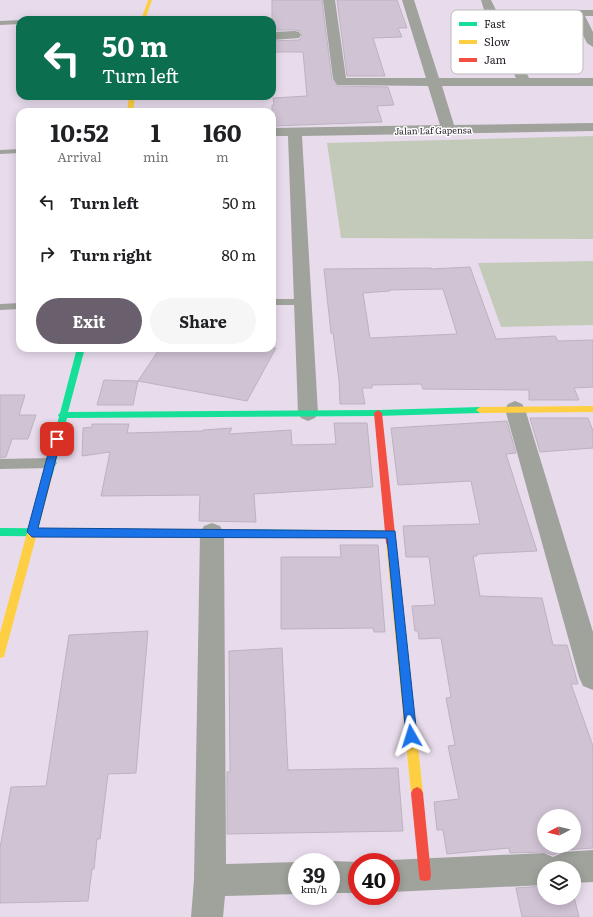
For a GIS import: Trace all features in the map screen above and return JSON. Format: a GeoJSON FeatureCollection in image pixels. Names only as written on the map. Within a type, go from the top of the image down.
{"type":"FeatureCollection","features":[{"type":"Feature","properties":{"kind":"street"},"geometry":{"type":"LineString","coordinates":[[144,16],[150,0]]}},
{"type":"Feature","properties":{"kind":"street"},"geometry":{"type":"LineString","coordinates":[[329,0],[340,79],[342,82],[593,82]]}},
{"type":"Feature","properties":{"kind":"street"},"geometry":{"type":"LineString","coordinates":[[408,0],[449,130]]}},
{"type":"Feature","properties":{"kind":"street"},"geometry":{"type":"LineString","coordinates":[[485,0],[490,10]]}},
{"type":"Feature","properties":{"kind":"street"},"geometry":{"type":"LineString","coordinates":[[583,13],[593,12]]}},
{"type":"Feature","properties":{"kind":"street"},"geometry":{"type":"LineString","coordinates":[[583,24],[593,43]]}},
{"type":"Feature","properties":{"kind":"street"},"geometry":{"type":"LineString","coordinates":[[276,36],[295,35]]}},
{"type":"Feature","properties":{"kind":"street"},"geometry":{"type":"LineString","coordinates":[[521,74],[524,81]]}},
{"type":"Feature","properties":{"kind":"street","name":"Jalan Laf Gapensa"},"geometry":{"type":"LineString","coordinates":[[276,132],[593,127]]}},
{"type":"Feature","properties":{"kind":"street"},"geometry":{"type":"LineString","coordinates":[[295,132],[308,413]]}},
{"type":"Feature","properties":{"kind":"street"},"geometry":{"type":"LineString","coordinates":[[0,653],[7,598],[32,532],[52,463],[62,415],[79,352]]}},
{"type":"Feature","properties":{"kind":"street"},"geometry":{"type":"LineString","coordinates":[[62,415],[378,413],[515,409],[593,409]]}},
{"type":"Feature","properties":{"kind":"street"},"geometry":{"type":"LineString","coordinates":[[515,409],[593,677]]}},
{"type":"Feature","properties":{"kind":"street"},"geometry":{"type":"LineString","coordinates":[[378,413],[392,534],[425,876]]}},
{"type":"Feature","properties":{"kind":"street"},"geometry":{"type":"LineString","coordinates":[[0,532],[392,534]]}},
{"type":"Feature","properties":{"kind":"street"},"geometry":{"type":"LineString","coordinates":[[207,917],[210,880],[212,533]]}},
{"type":"Feature","properties":{"kind":"street"},"geometry":{"type":"LineString","coordinates":[[581,867],[593,866]]}},
{"type":"Feature","properties":{"kind":"street"},"geometry":{"type":"LineString","coordinates":[[400,876],[425,876],[537,869]]}},
{"type":"Feature","properties":{"kind":"street"},"geometry":{"type":"LineString","coordinates":[[210,880],[288,878]]}},
{"type":"Feature","properties":{"kind":"lane"},"geometry":{"type":"LineString","coordinates":[[0,23],[16,22]]}},
{"type":"Feature","properties":{"kind":"lane"},"geometry":{"type":"LineString","coordinates":[[0,152],[16,151]]}},
{"type":"Feature","properties":{"kind":"lane"},"geometry":{"type":"LineString","coordinates":[[276,302],[304,302]]}},
{"type":"Feature","properties":{"kind":"lane"},"geometry":{"type":"LineString","coordinates":[[0,307],[16,306]]}},
{"type":"Feature","properties":{"kind":"lane"},"geometry":{"type":"LineString","coordinates":[[0,464],[52,463]]}},
{"type":"Feature","properties":{"kind":"green space"},"geometry":{"type":"Polygon","coordinates":[[[593,136],[593,239],[341,238],[327,143],[593,136]]]}},
{"type":"Feature","properties":{"kind":"green space"},"geometry":{"type":"Polygon","coordinates":[[[593,261],[593,325],[501,327],[478,263],[593,261]]]}},
{"type":"Feature","properties":{"kind":"building"},"geometry":{"type":"Polygon","coordinates":[[[272,0],[322,0],[332,80],[337,86],[388,87],[394,105],[377,106],[382,122],[276,126],[276,108],[272,108],[272,105],[274,105],[273,100],[276,100],[276,98],[307,96],[303,52],[276,52],[276,41],[299,40],[302,36],[300,31],[276,30],[276,16],[272,16],[272,0]]]}},
{"type":"Feature","properties":{"kind":"building"},"geometry":{"type":"Polygon","coordinates":[[[337,0],[397,0],[407,28],[398,28],[402,37],[373,38],[385,76],[347,76],[337,0]]]}},
{"type":"Feature","properties":{"kind":"building"},"geometry":{"type":"Polygon","coordinates":[[[470,267],[496,339],[555,336],[558,341],[593,340],[593,387],[574,388],[579,400],[529,400],[529,390],[423,389],[421,384],[372,385],[372,388],[362,388],[365,404],[340,404],[339,380],[333,333],[331,333],[324,269],[431,269],[470,267]],[[443,289],[389,290],[390,291],[363,293],[370,338],[457,334],[443,289]]]}},
{"type":"Feature","properties":{"kind":"building"},"geometry":{"type":"Polygon","coordinates":[[[157,352],[274,352],[247,401],[138,381],[157,352]]]}},
{"type":"Feature","properties":{"kind":"building"},"geometry":{"type":"Polygon","coordinates":[[[104,380],[138,381],[133,405],[97,405],[104,380]]]}},
{"type":"Feature","properties":{"kind":"building"},"geometry":{"type":"Polygon","coordinates":[[[0,395],[25,395],[19,415],[36,415],[28,439],[12,439],[6,457],[0,458],[0,395]]]}},
{"type":"Feature","properties":{"kind":"building"},"geometry":{"type":"Polygon","coordinates":[[[530,418],[588,418],[593,431],[593,448],[540,452],[530,418]]]}},
{"type":"Feature","properties":{"kind":"building"},"geometry":{"type":"Polygon","coordinates":[[[507,421],[516,453],[506,454],[537,551],[477,554],[477,556],[473,556],[480,596],[542,598],[553,645],[567,645],[578,684],[571,684],[593,746],[593,848],[581,849],[581,809],[537,809],[537,852],[510,853],[509,848],[447,854],[443,830],[437,830],[434,802],[459,799],[448,746],[455,745],[446,698],[451,697],[441,638],[419,639],[418,631],[415,631],[412,606],[435,605],[429,557],[406,557],[403,526],[480,524],[471,481],[398,485],[391,428],[507,421]]]}},
{"type":"Feature","properties":{"kind":"building"},"geometry":{"type":"Polygon","coordinates":[[[334,423],[367,423],[373,487],[254,494],[256,522],[199,521],[200,495],[101,496],[110,452],[82,456],[83,428],[92,427],[92,424],[129,424],[127,433],[203,431],[232,428],[229,434],[291,430],[292,445],[336,444],[334,423]]]}},
{"type":"Feature","properties":{"kind":"building"},"geometry":{"type":"Polygon","coordinates":[[[340,545],[378,545],[385,632],[374,632],[373,628],[281,629],[281,557],[341,557],[340,545]]]}},
{"type":"Feature","properties":{"kind":"building"},"geometry":{"type":"Polygon","coordinates":[[[148,631],[136,773],[108,774],[100,839],[97,839],[94,869],[92,869],[88,901],[0,903],[0,848],[11,787],[46,786],[69,635],[148,631]]]}},
{"type":"Feature","properties":{"kind":"building"},"geometry":{"type":"Polygon","coordinates":[[[282,648],[288,770],[398,768],[403,831],[227,834],[227,772],[230,772],[229,651],[282,648]]]}},
{"type":"Feature","properties":{"kind":"building"},"geometry":{"type":"Polygon","coordinates":[[[547,853],[557,853],[553,855],[547,853]]]}},
{"type":"Feature","properties":{"kind":"building"},"geometry":{"type":"Polygon","coordinates":[[[537,886],[537,905],[576,905],[579,917],[522,917],[516,888],[537,886]]]}},
{"type":"Feature","properties":{"kind":"traffic: fast"},"geometry":{"type":"LineString","coordinates":[[47,477],[80,352]]}},
{"type":"Feature","properties":{"kind":"traffic: fast"},"geometry":{"type":"LineString","coordinates":[[62,415],[378,413],[480,410]]}},
{"type":"Feature","properties":{"kind":"traffic: fast"},"geometry":{"type":"LineString","coordinates":[[0,532],[315,534]]}},
{"type":"Feature","properties":{"kind":"traffic: slow"},"geometry":{"type":"LineString","coordinates":[[144,16],[150,0]]}},
{"type":"Feature","properties":{"kind":"traffic: slow"},"geometry":{"type":"LineString","coordinates":[[130,108],[132,100]]}},
{"type":"Feature","properties":{"kind":"traffic: slow"},"geometry":{"type":"LineString","coordinates":[[480,410],[593,409]]}},
{"type":"Feature","properties":{"kind":"traffic: slow"},"geometry":{"type":"LineString","coordinates":[[0,653],[47,477]]}},
{"type":"Feature","properties":{"kind":"traffic: slow"},"geometry":{"type":"LineString","coordinates":[[315,534],[391,534]]}},
{"type":"Feature","properties":{"kind":"traffic: slow"},"geometry":{"type":"LineString","coordinates":[[391,543],[417,793]]}},
{"type":"Feature","properties":{"kind":"traffic: jam"},"geometry":{"type":"LineString","coordinates":[[378,413],[391,543]]}},
{"type":"Feature","properties":{"kind":"traffic: jam"},"geometry":{"type":"LineString","coordinates":[[417,793],[425,875]]}},
{"type":"Feature","properties":{"kind":"route"},"geometry":{"type":"LineString","coordinates":[[57,439],[52,463],[32,532],[392,534],[411,736]]}}]}
